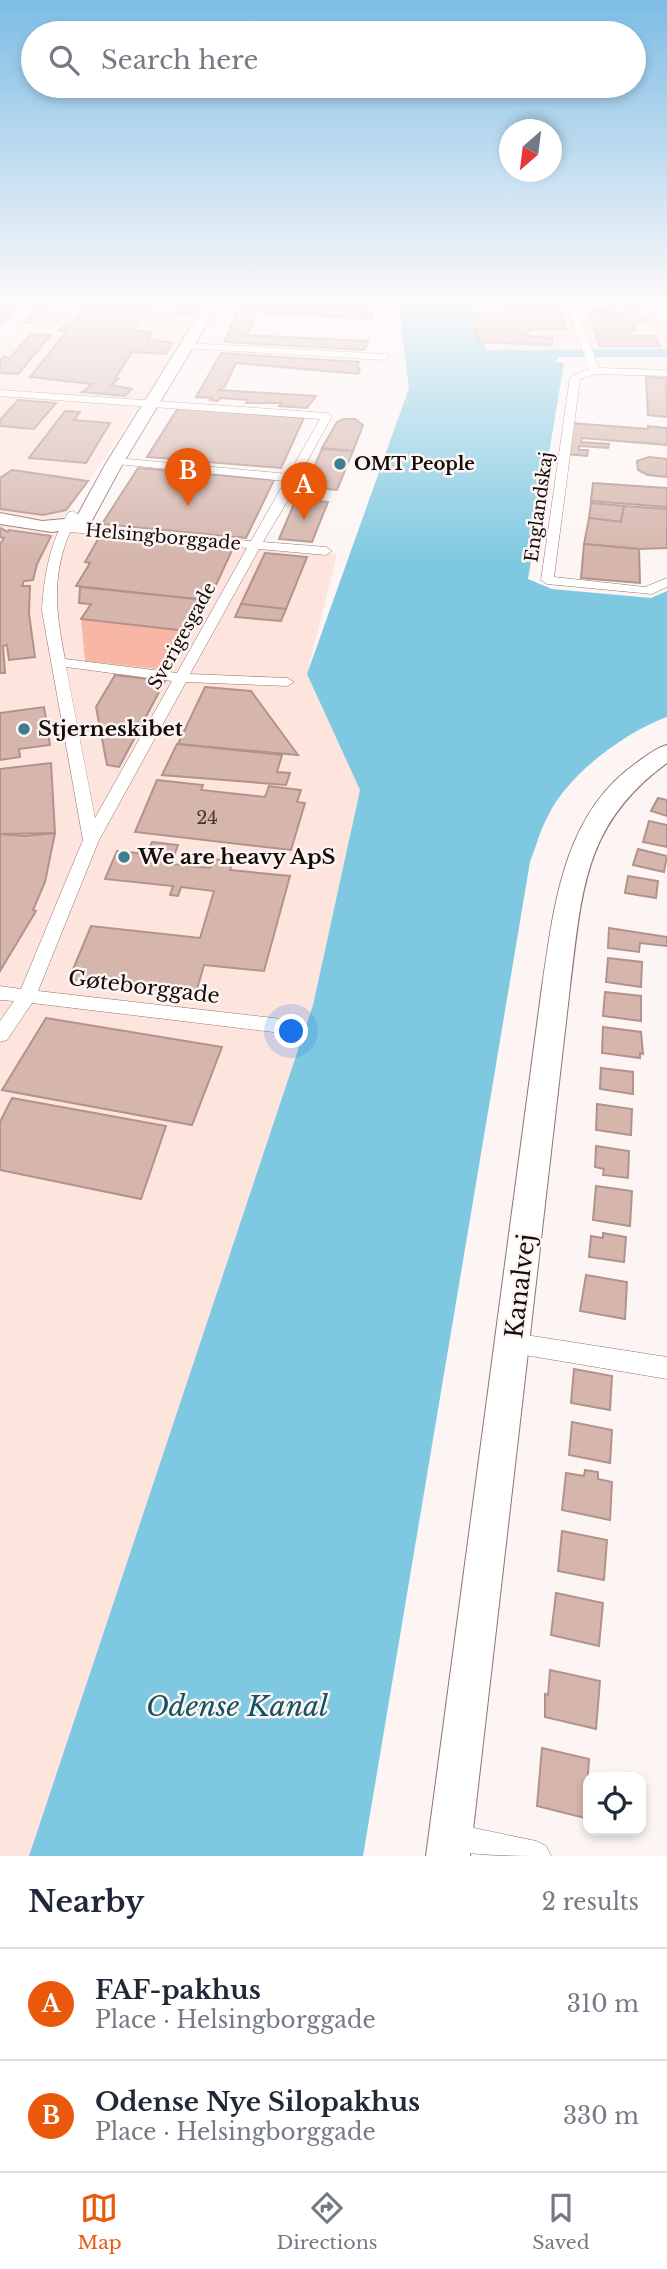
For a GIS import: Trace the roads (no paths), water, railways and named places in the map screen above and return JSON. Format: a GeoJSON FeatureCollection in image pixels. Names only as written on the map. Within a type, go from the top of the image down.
{"type":"FeatureCollection","features":[{"type":"Feature","properties":{"kind":"street"},"geometry":{"type":"LineString","coordinates":[[91,840],[49,611],[50,584],[72,525],[103,483],[163,388]]}},
{"type":"Feature","properties":{"kind":"street","name":"Englandskaj"},"geometry":{"type":"LineString","coordinates":[[574,388],[547,580],[647,591],[667,582]]}},
{"type":"Feature","properties":{"kind":"street"},"geometry":{"type":"LineString","coordinates":[[0,393],[153,404]]}},
{"type":"Feature","properties":{"kind":"street","name":"Sverigesgade"},"geometry":{"type":"LineString","coordinates":[[0,1035],[27,996],[91,840],[254,545],[295,478],[308,445],[327,416],[153,404]]}},
{"type":"Feature","properties":{"kind":"street"},"geometry":{"type":"LineString","coordinates":[[117,461],[295,478]]}},
{"type":"Feature","properties":{"kind":"street","name":"Helsingborggade"},"geometry":{"type":"LineString","coordinates":[[0,518],[23,524],[72,525],[326,551]]}},
{"type":"Feature","properties":{"kind":"street"},"geometry":{"type":"LineString","coordinates":[[58,662],[181,678],[287,682]]}},
{"type":"Feature","properties":{"kind":"street","name":"Kanalvej"},"geometry":{"type":"LineString","coordinates":[[449,1847],[556,987],[573,876],[584,844],[607,804],[635,775],[667,752]]}},
{"type":"Feature","properties":{"kind":"street","name":"Gøteborggade"},"geometry":{"type":"LineString","coordinates":[[0,993],[282,1026]]}},
{"type":"Feature","properties":{"kind":"street"},"geometry":{"type":"LineString","coordinates":[[513,1343],[667,1368]]}},
{"type":"Feature","properties":{"kind":"street"},"geometry":{"type":"LineString","coordinates":[[449,1847],[536,1856]]}},
{"type":"Feature","properties":{"kind":"water","name":"Odense Kanal"},"geometry":{"type":"Polygon","coordinates":[[[409,388],[560,388],[528,579],[552,589],[651,598],[667,591],[667,717],[616,744],[569,785],[545,821],[530,862],[363,1856],[29,1856],[313,1005],[360,790],[307,674],[409,388]]]}},
{"type":"Feature","properties":{"kind":"place","name":"OMT People"},"geometry":{"type":"Point","coordinates":[340,464]}},
{"type":"Feature","properties":{"kind":"place","name":"Odense Nye Silopakhus"},"geometry":{"type":"Point","coordinates":[188,506]}},
{"type":"Feature","properties":{"kind":"place","name":"FAF-pakhus"},"geometry":{"type":"Point","coordinates":[304,520]}},
{"type":"Feature","properties":{"kind":"place","name":"Stjerneskibet"},"geometry":{"type":"Point","coordinates":[24,729]}},
{"type":"Feature","properties":{"kind":"place","name":"We are heavy ApS"},"geometry":{"type":"Point","coordinates":[124,857]}}]}
